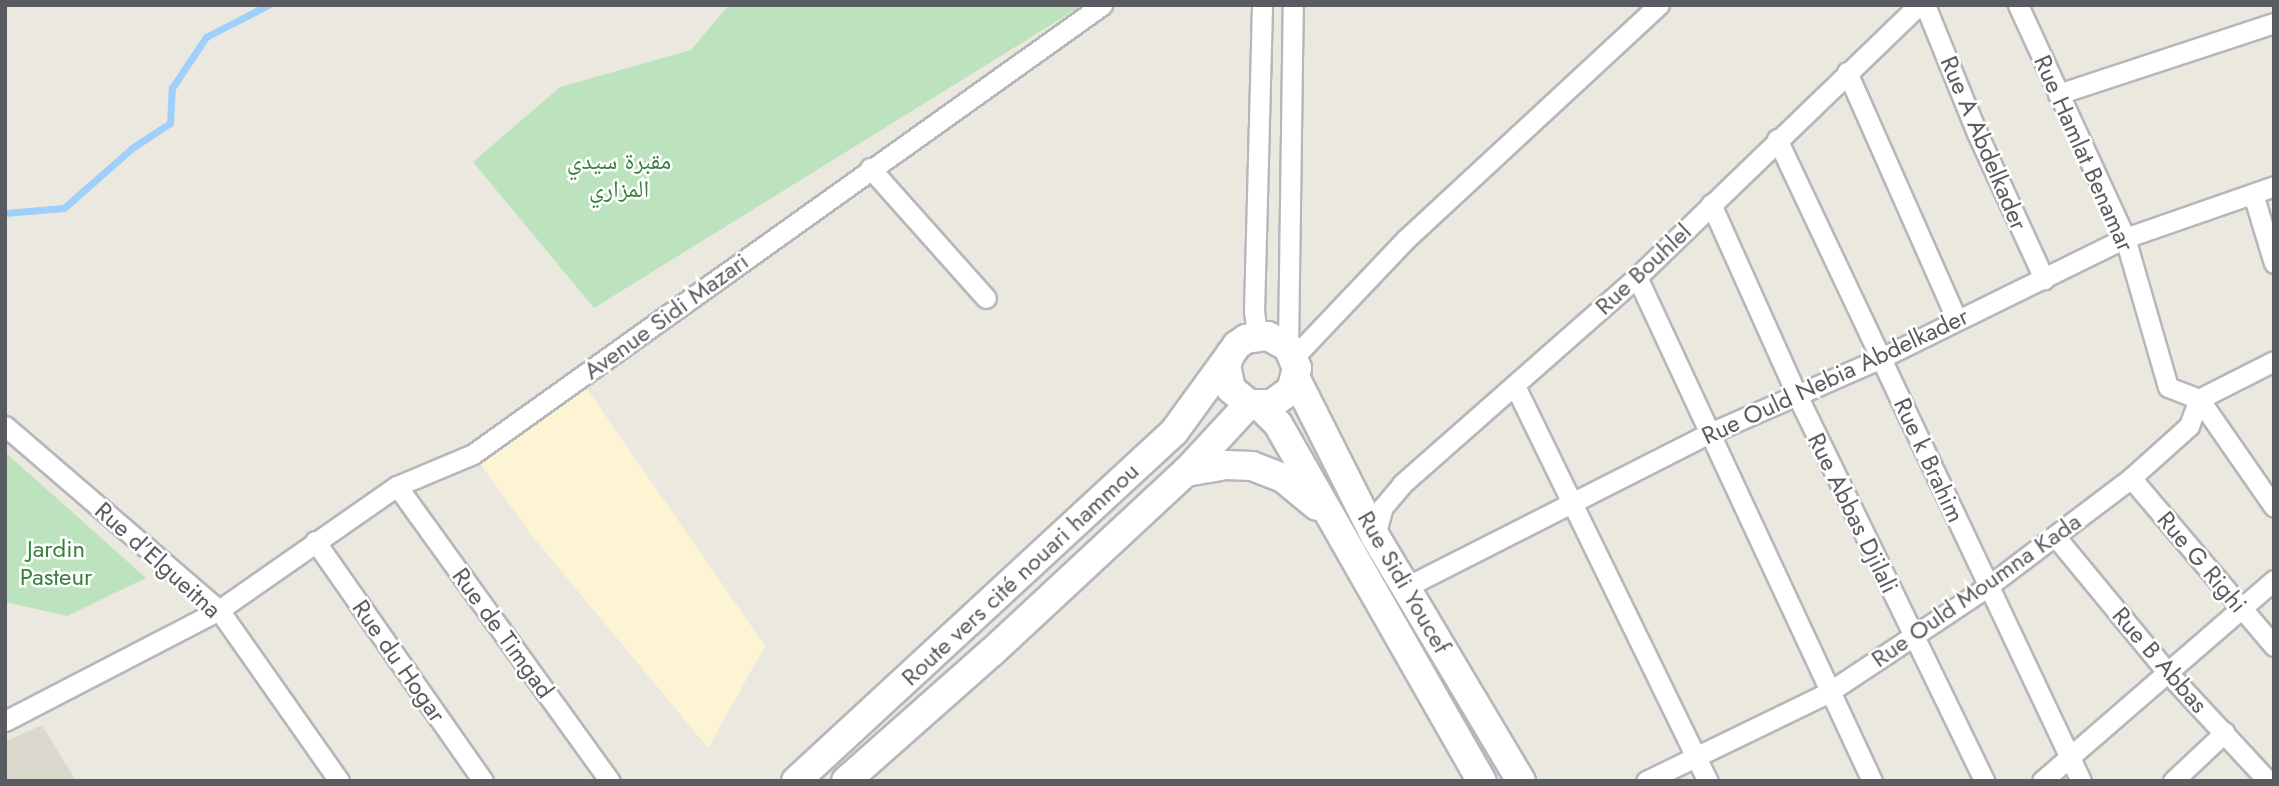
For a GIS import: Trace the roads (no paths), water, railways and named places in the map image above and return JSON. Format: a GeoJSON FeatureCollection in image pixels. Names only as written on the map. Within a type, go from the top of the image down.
{"type":"FeatureCollection","features":[{"type":"Feature","properties":{"kind":"main road"},"geometry":{"type":"LineString","coordinates":[[1255,405],[1283,399],[1292,361],[1268,335],[1246,339],[1230,355],[1226,366],[1231,389],[1278,424],[1482,781]]}},
{"type":"Feature","properties":{"kind":"main road","name":"Route vers cité nouari hammou"},"geometry":{"type":"LineString","coordinates":[[796,781],[1174,432],[1230,355]]}},
{"type":"Feature","properties":{"kind":"main road","name":"Rue Sidi Youcef"},"geometry":{"type":"LineString","coordinates":[[1292,361],[1375,536],[1521,781]]}},
{"type":"Feature","properties":{"kind":"main road","name":"Route vers cité nouari hammou"},"geometry":{"type":"LineString","coordinates":[[846,781],[992,652],[1255,405]]}},
{"type":"Feature","properties":{"kind":"main road"},"geometry":{"type":"LineString","coordinates":[[1186,472],[1226,465],[1252,466],[1283,478],[1334,522]]}},
{"type":"Feature","properties":{"kind":"street","name":"Avenue Sidi Mazari"},"geometry":{"type":"LineString","coordinates":[[5,721],[219,610],[397,486],[473,454],[870,168],[1102,5]]}},
{"type":"Feature","properties":{"kind":"street"},"geometry":{"type":"LineString","coordinates":[[1257,335],[1254,312],[1262,5]]}},
{"type":"Feature","properties":{"kind":"street"},"geometry":{"type":"LineString","coordinates":[[1292,361],[1293,5]]}},
{"type":"Feature","properties":{"kind":"street"},"geometry":{"type":"LineString","coordinates":[[1292,361],[1406,239],[1659,5]]}},
{"type":"Feature","properties":{"kind":"street","name":"Rue Bouhlel"},"geometry":{"type":"LineString","coordinates":[[1375,536],[1383,508],[1402,484],[1637,277],[1777,139],[1919,5]]}},
{"type":"Feature","properties":{"kind":"street","name":"Rue A Abdelkader"},"geometry":{"type":"LineString","coordinates":[[1925,5],[1977,133],[2044,279]]}},
{"type":"Feature","properties":{"kind":"street","name":"Rue Hamlat Benamar"},"geometry":{"type":"LineString","coordinates":[[2018,5],[2125,238],[2168,387],[2199,399]]}},
{"type":"Feature","properties":{"kind":"street"},"geometry":{"type":"LineString","coordinates":[[2058,94],[2274,23]]}},
{"type":"Feature","properties":{"kind":"street"},"geometry":{"type":"LineString","coordinates":[[1847,72],[1957,320]]}},
{"type":"Feature","properties":{"kind":"street","name":"Rue k Brahim"},"geometry":{"type":"LineString","coordinates":[[1777,139],[2081,781]]}},
{"type":"Feature","properties":{"kind":"street"},"geometry":{"type":"LineString","coordinates":[[870,168],[986,298]]}},
{"type":"Feature","properties":{"kind":"street","name":"Rue Ould Nebia Abdelkader"},"geometry":{"type":"LineString","coordinates":[[1406,586],[1708,434],[1796,393],[1881,358],[2125,238],[2274,186]]}},
{"type":"Feature","properties":{"kind":"street"},"geometry":{"type":"LineString","coordinates":[[2253,194],[2274,263]]}},
{"type":"Feature","properties":{"kind":"street","name":"Rue Abbas Djilali"},"geometry":{"type":"LineString","coordinates":[[1711,204],[1796,393],[1984,781]]}},
{"type":"Feature","properties":{"kind":"street"},"geometry":{"type":"LineString","coordinates":[[1637,277],[1872,781]]}},
{"type":"Feature","properties":{"kind":"street"},"geometry":{"type":"LineString","coordinates":[[2274,361],[2199,399],[2274,507]]}},
{"type":"Feature","properties":{"kind":"street"},"geometry":{"type":"LineString","coordinates":[[1515,386],[1569,502],[1708,781]]}},
{"type":"Feature","properties":{"kind":"street","name":"Rue Ould Moumna Kada"},"geometry":{"type":"LineString","coordinates":[[1646,781],[1829,692],[1987,587],[2131,478],[2189,426],[2199,399]]}},
{"type":"Feature","properties":{"kind":"street","name":"Rue d'Elgueitna"},"geometry":{"type":"LineString","coordinates":[[5,426],[219,610],[339,781]]}},
{"type":"Feature","properties":{"kind":"street","name":"Rue G Righi"},"geometry":{"type":"LineString","coordinates":[[2131,478],[2274,646]]}},
{"type":"Feature","properties":{"kind":"street","name":"Rue de Timgad"},"geometry":{"type":"LineString","coordinates":[[397,486],[610,781]]}},
{"type":"Feature","properties":{"kind":"street","name":"Rue B Abbas"},"geometry":{"type":"LineString","coordinates":[[2055,536],[2168,673],[2268,781]]}},
{"type":"Feature","properties":{"kind":"street","name":"Rue du Hogar"},"geometry":{"type":"LineString","coordinates":[[316,541],[483,781]]}},
{"type":"Feature","properties":{"kind":"street"},"geometry":{"type":"LineString","coordinates":[[2042,781],[2274,580]]}},
{"type":"Feature","properties":{"kind":"street"},"geometry":{"type":"LineString","coordinates":[[2173,781],[2225,732]]}},
{"type":"Feature","properties":{"kind":"waterway"},"geometry":{"type":"LineString","coordinates":[[5,213],[64,208],[132,148],[170,123],[172,88],[206,37],[268,5]]}},
{"type":"Feature","properties":{"kind":"park label","name":"مقبرة سيدي المزاري"},"geometry":{"type":"Point","coordinates":[619,175]}},
{"type":"Feature","properties":{"kind":"park label","name":"Jardin Pasteur"},"geometry":{"type":"Point","coordinates":[56,563]}}]}
